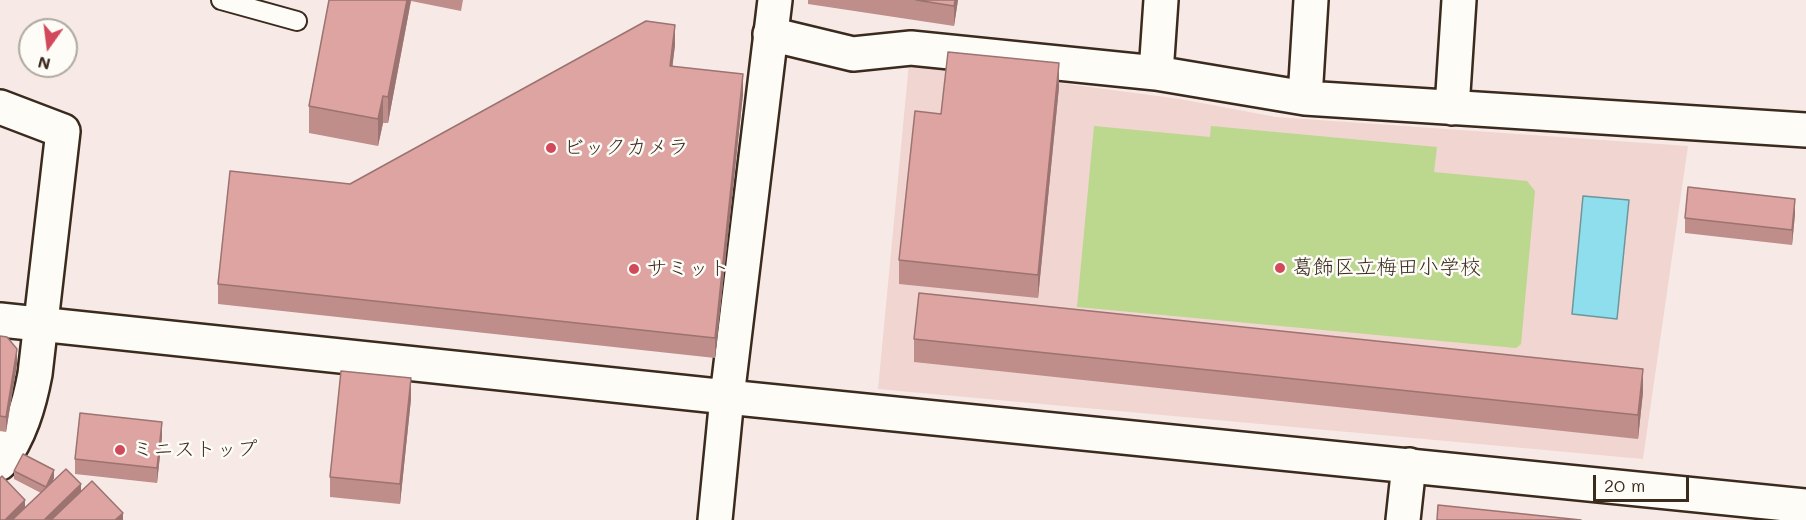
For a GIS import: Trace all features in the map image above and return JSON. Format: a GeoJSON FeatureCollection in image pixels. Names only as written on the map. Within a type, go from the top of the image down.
{"type":"FeatureCollection","features":[{"type":"Feature","properties":{"kind":"street"},"geometry":{"type":"LineString","coordinates":[[715,520],[727,397],[775,0]]}},
{"type":"Feature","properties":{"kind":"street"},"geometry":{"type":"LineString","coordinates":[[1156,73],[1161,0]]}},
{"type":"Feature","properties":{"kind":"street"},"geometry":{"type":"LineString","coordinates":[[1305,98],[1311,0]]}},
{"type":"Feature","properties":{"kind":"street"},"geometry":{"type":"LineString","coordinates":[[1452,108],[1459,0]]}},
{"type":"Feature","properties":{"kind":"street"},"geometry":{"type":"LineString","coordinates":[[770,34],[853,54],[911,48],[1156,73],[1305,98],[1806,130]]}},
{"type":"Feature","properties":{"kind":"street"},"geometry":{"type":"LineString","coordinates":[[0,107],[63,131],[30,400],[21,428],[0,463]]}},
{"type":"Feature","properties":{"kind":"street"},"geometry":{"type":"LineString","coordinates":[[0,320],[727,397],[1806,506]]}},
{"type":"Feature","properties":{"kind":"street"},"geometry":{"type":"LineString","coordinates":[[1403,520],[1409,465]]}},
{"type":"Feature","properties":{"kind":"lane"},"geometry":{"type":"LineString","coordinates":[[221,0],[297,21]]}},
{"type":"Feature","properties":{"kind":"shaded area","name":"葛飾区立梅田小学校"},"geometry":{"type":"Polygon","coordinates":[[[909,63],[1180,99],[1276,117],[1688,146],[1643,459],[878,389],[909,63]]]}},
{"type":"Feature","properties":{"kind":"green space"},"geometry":{"type":"Polygon","coordinates":[[[1094,126],[1210,137],[1211,126],[1437,147],[1434,172],[1527,181],[1535,191],[1521,344],[1516,348],[1077,307],[1094,126]]]}},
{"type":"Feature","properties":{"kind":"water"},"geometry":{"type":"Polygon","coordinates":[[[1583,196],[1629,200],[1617,319],[1572,314],[1583,196]]]}},
{"type":"Feature","properties":{"kind":"building"},"geometry":{"type":"Polygon","coordinates":[[[329,0],[407,0],[388,97],[383,96],[378,119],[309,106],[329,0]]]}},
{"type":"Feature","properties":{"kind":"building"},"geometry":{"type":"Polygon","coordinates":[[[916,0],[955,0],[954,6],[916,0]]]}},
{"type":"Feature","properties":{"kind":"building"},"geometry":{"type":"Polygon","coordinates":[[[646,21],[675,25],[670,66],[743,74],[715,338],[218,284],[230,171],[350,184],[646,21]]]}},
{"type":"Feature","properties":{"kind":"building"},"geometry":{"type":"Polygon","coordinates":[[[948,52],[1059,63],[1038,275],[899,260],[915,111],[941,114],[948,52]]]}},
{"type":"Feature","properties":{"kind":"building"},"geometry":{"type":"Polygon","coordinates":[[[1688,187],[1795,199],[1792,230],[1685,218],[1688,187]]]}},
{"type":"Feature","properties":{"kind":"building"},"geometry":{"type":"Polygon","coordinates":[[[919,293],[1643,369],[1638,415],[914,339],[919,293]]]}},
{"type":"Feature","properties":{"kind":"building"},"geometry":{"type":"Polygon","coordinates":[[[0,336],[7,337],[17,349],[6,417],[0,416],[0,336]]]}},
{"type":"Feature","properties":{"kind":"building"},"geometry":{"type":"Polygon","coordinates":[[[341,371],[411,378],[400,484],[330,477],[341,371]]]}},
{"type":"Feature","properties":{"kind":"building"},"geometry":{"type":"Polygon","coordinates":[[[80,413],[162,422],[157,468],[75,459],[80,413]]]}},
{"type":"Feature","properties":{"kind":"building"},"geometry":{"type":"Polygon","coordinates":[[[23,454],[54,470],[46,487],[14,471],[23,454]]]}},
{"type":"Feature","properties":{"kind":"building"},"geometry":{"type":"Polygon","coordinates":[[[66,469],[81,484],[44,520],[12,520],[66,469]]]}},
{"type":"Feature","properties":{"kind":"building"},"geometry":{"type":"Polygon","coordinates":[[[2,476],[25,500],[5,520],[0,520],[0,478],[2,476]]]}},
{"type":"Feature","properties":{"kind":"building"},"geometry":{"type":"Polygon","coordinates":[[[92,481],[123,513],[115,520],[51,520],[92,481]]]}},
{"type":"Feature","properties":{"kind":"building"},"geometry":{"type":"Polygon","coordinates":[[[1438,505],[1581,520],[1437,520],[1438,505]]]}},
{"type":"Feature","properties":{"kind":"place","name":"ビックカメラ"},"geometry":{"type":"Point","coordinates":[551,148]}},
{"type":"Feature","properties":{"kind":"place","name":"葛飾区立梅田小学校"},"geometry":{"type":"Point","coordinates":[1280,268]}},
{"type":"Feature","properties":{"kind":"place","name":"サミット"},"geometry":{"type":"Point","coordinates":[634,269]}},
{"type":"Feature","properties":{"kind":"place","name":"ミニストップ"},"geometry":{"type":"Point","coordinates":[120,450]}}]}
